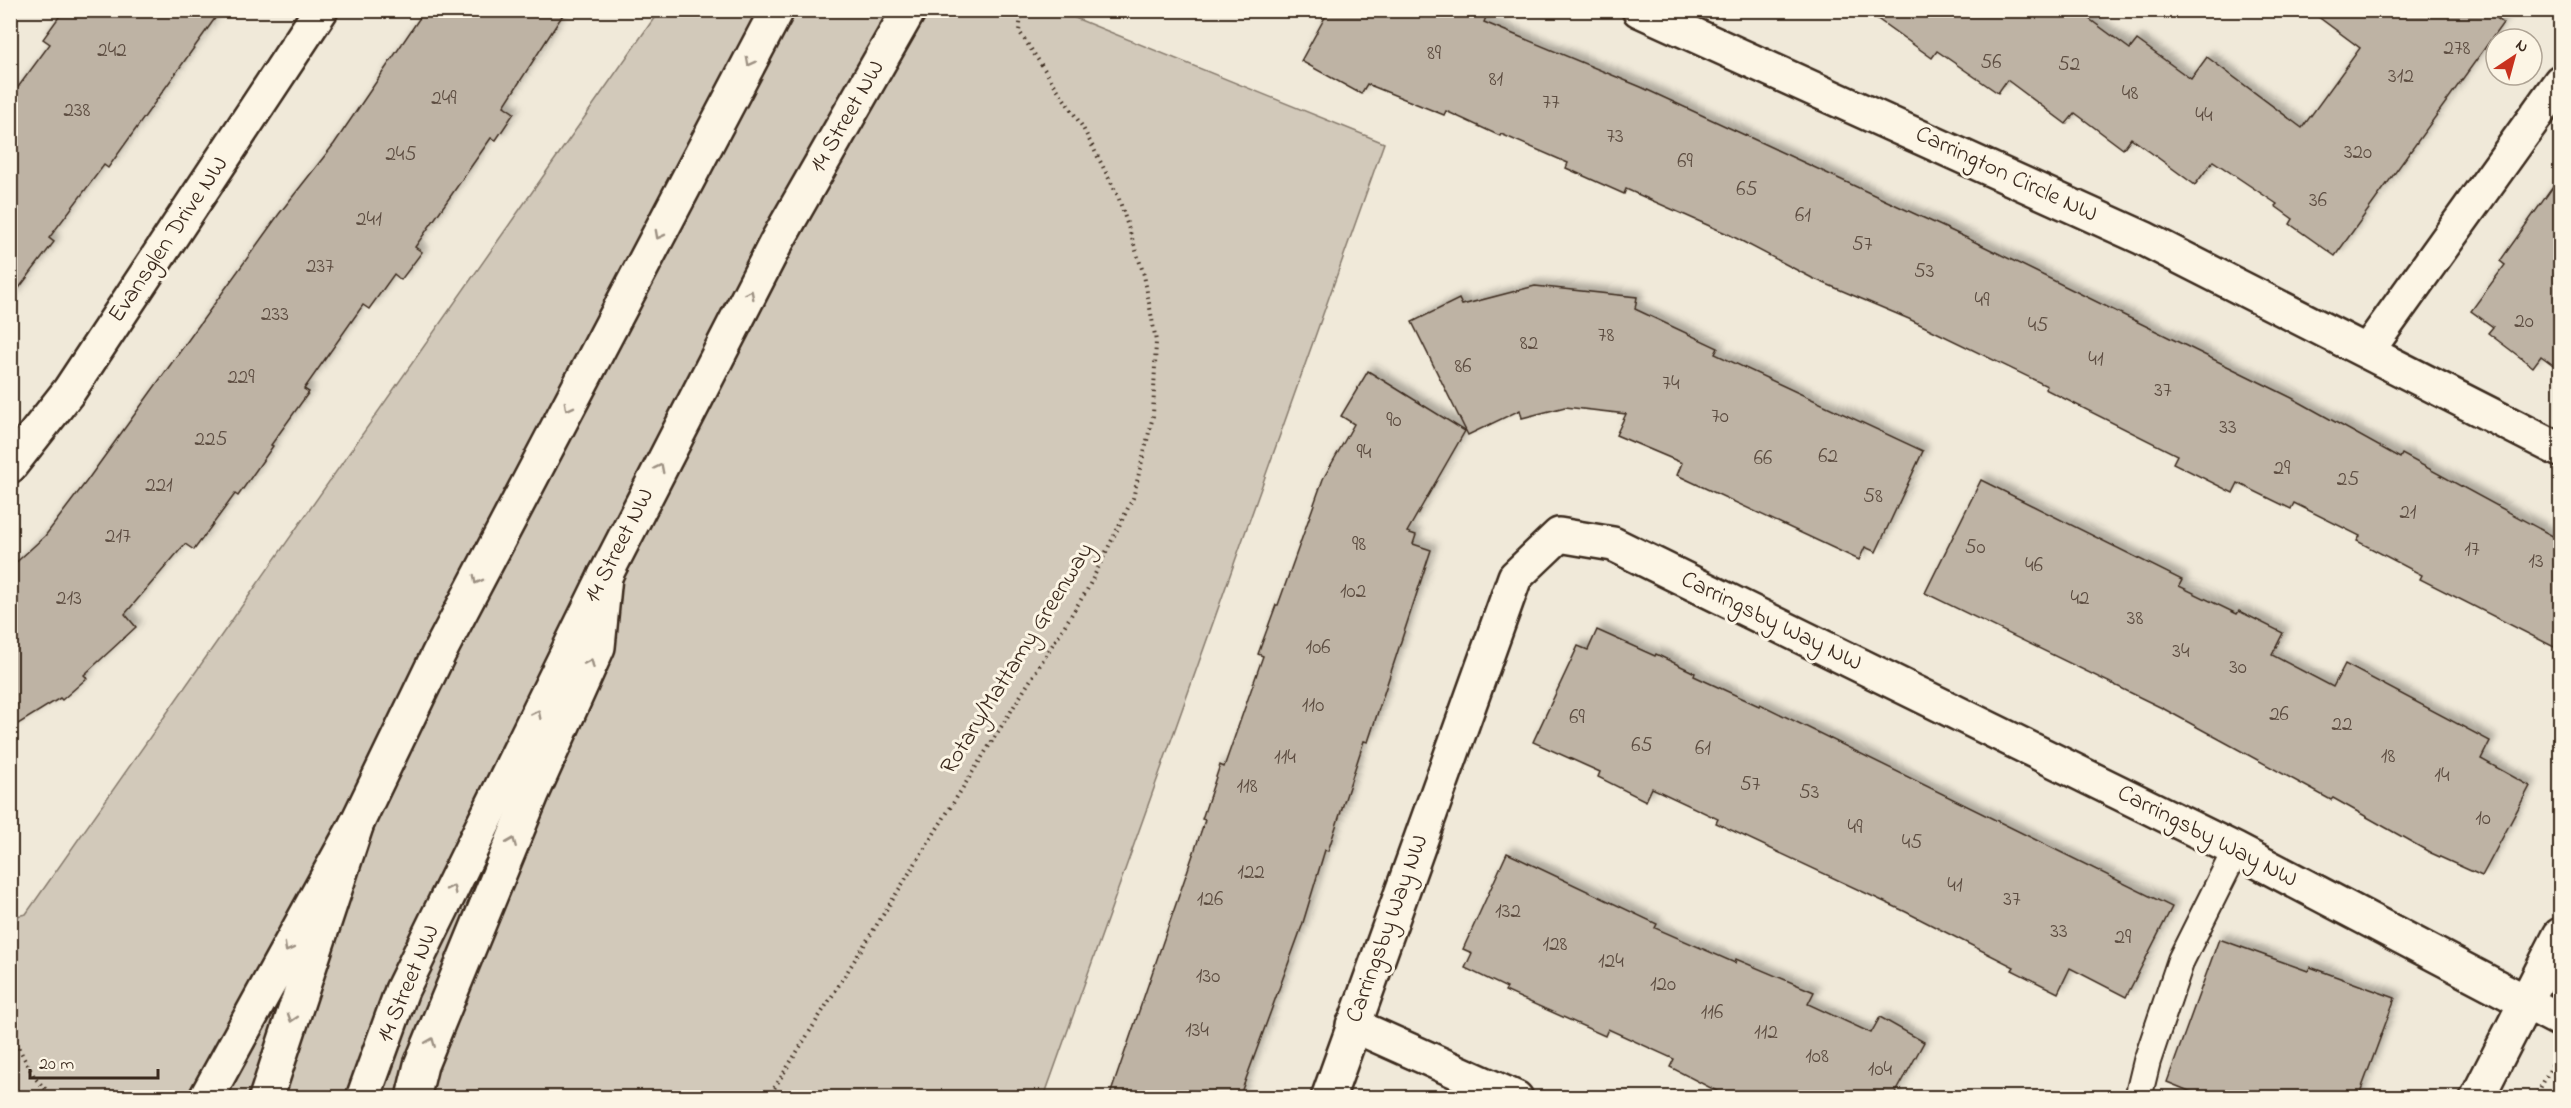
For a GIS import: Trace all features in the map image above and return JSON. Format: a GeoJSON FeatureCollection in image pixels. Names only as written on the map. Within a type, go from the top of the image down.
{"type":"FeatureCollection","features":[{"type":"Feature","properties":{"kind":"main road","name":"Evansglen Drive NW"},"geometry":{"type":"LineString","coordinates":[[10,466],[69,391],[321,10]]}},
{"type":"Feature","properties":{"kind":"main road"},"geometry":{"type":"LineString","coordinates":[[206,1098],[357,823],[439,653],[777,10]]}},
{"type":"Feature","properties":{"kind":"main road","name":"14 Street NW"},"geometry":{"type":"LineString","coordinates":[[363,1098],[402,990],[605,576],[776,243],[909,10]]}},
{"type":"Feature","properties":{"kind":"main road","name":"Carrington Circle NW"},"geometry":{"type":"LineString","coordinates":[[1639,10],[2143,238],[2368,350],[2560,450]]}},
{"type":"Feature","properties":{"kind":"main road"},"geometry":{"type":"LineString","coordinates":[[2368,350],[2560,82]]}},
{"type":"Feature","properties":{"kind":"main road","name":"Carringsby Way NW"},"geometry":{"type":"LineString","coordinates":[[1328,1098],[1515,577],[1559,535],[1613,544],[2236,850],[2560,1020]]}},
{"type":"Feature","properties":{"kind":"main road"},"geometry":{"type":"LineString","coordinates":[[413,1098],[421,1065],[527,805],[598,647],[605,576]]}},
{"type":"Feature","properties":{"kind":"main road"},"geometry":{"type":"LineString","coordinates":[[266,1098],[357,823]]}},
{"type":"Feature","properties":{"kind":"main road"},"geometry":{"type":"LineString","coordinates":[[2476,1098],[2560,935]]}},
{"type":"Feature","properties":{"kind":"main road"},"geometry":{"type":"LineString","coordinates":[[1353,1025],[1516,1098]]}},
{"type":"Feature","properties":{"kind":"lane"},"geometry":{"type":"LineString","coordinates":[[2138,1098],[2146,1061],[2181,960],[2236,850]]}},
{"type":"Feature","properties":{"kind":"path","name":"Rotary/Mattamy Greenway"},"geometry":{"type":"LineString","coordinates":[[768,1098],[1087,590],[1133,498],[1153,416],[1156,341],[1144,274],[1137,252],[1118,196],[1082,126],[1019,30],[1022,10]]}},
{"type":"Feature","properties":{"kind":"path"},"geometry":{"type":"LineString","coordinates":[[10,1032],[35,1078],[54,1098]]}},
{"type":"Feature","properties":{"kind":"path"},"geometry":{"type":"LineString","coordinates":[[2535,1098],[2560,1049]]}},
{"type":"Feature","properties":{"kind":"shaded area"},"geometry":{"type":"Polygon","coordinates":[[[659,11],[1058,11],[1384,143],[1044,1097],[11,1098],[11,917],[26,914],[659,11]]]}},
{"type":"Feature","properties":{"kind":"building"},"geometry":{"type":"Polygon","coordinates":[[[64,10],[221,10],[108,168],[104,165],[49,238],[54,242],[10,300],[10,98],[50,44],[43,39],[64,10]]]}},
{"type":"Feature","properties":{"kind":"building"},"geometry":{"type":"Polygon","coordinates":[[[425,10],[566,10],[504,106],[514,113],[496,140],[491,138],[415,247],[422,252],[401,280],[394,274],[369,309],[363,305],[304,389],[309,392],[238,496],[235,494],[194,550],[185,544],[125,614],[136,627],[84,675],[87,678],[62,700],[60,698],[10,729],[10,568],[45,536],[86,482],[279,214],[334,144],[425,10]]]}},
{"type":"Feature","properties":{"kind":"building"},"geometry":{"type":"Polygon","coordinates":[[[1329,10],[1489,10],[1484,22],[1641,87],[1967,238],[2292,398],[2400,458],[2402,454],[2560,540],[2560,650],[2420,579],[2422,575],[2357,541],[2360,536],[2294,503],[2291,509],[2238,483],[2233,493],[2173,463],[2177,455],[2045,389],[2047,386],[1909,319],[1812,278],[1730,235],[1626,189],[1624,194],[1566,168],[1568,163],[1501,134],[1500,136],[1446,111],[1444,115],[1367,84],[1361,94],[1301,61],[1329,10]]]}},
{"type":"Feature","properties":{"kind":"building"},"geometry":{"type":"Polygon","coordinates":[[[1865,10],[2077,10],[2130,49],[2137,40],[2191,79],[2207,57],[2302,128],[2360,48],[2309,10],[2486,10],[2503,23],[2500,27],[2484,27],[2484,49],[2335,256],[2290,224],[2293,219],[2275,206],[2277,204],[2213,161],[2195,185],[2131,138],[2123,149],[2075,113],[2066,124],[2007,80],[1998,93],[1937,51],[1932,58],[1865,10]]]}},
{"type":"Feature","properties":{"kind":"building"},"geometry":{"type":"Polygon","coordinates":[[[2560,177],[2560,370],[2541,356],[2533,367],[2488,333],[2493,327],[2471,311],[2505,265],[2500,261],[2560,177]]]}},
{"type":"Feature","properties":{"kind":"building"},"geometry":{"type":"Polygon","coordinates":[[[1535,286],[1637,297],[1635,309],[1718,348],[1715,354],[1923,451],[1876,552],[1865,547],[1859,560],[1677,475],[1682,463],[1616,435],[1626,414],[1565,407],[1522,418],[1520,410],[1468,435],[1412,322],[1459,299],[1462,305],[1535,286]]]}},
{"type":"Feature","properties":{"kind":"building"},"geometry":{"type":"Polygon","coordinates":[[[1368,371],[1465,431],[1407,532],[1416,535],[1413,544],[1431,550],[1368,742],[1364,741],[1328,851],[1325,850],[1302,926],[1239,1098],[1109,1098],[1205,820],[1202,819],[1220,765],[1224,767],[1263,656],[1258,654],[1323,479],[1354,424],[1341,416],[1368,371]]]}},
{"type":"Feature","properties":{"kind":"building"},"geometry":{"type":"Polygon","coordinates":[[[1981,480],[2182,580],[2179,586],[2237,614],[2239,611],[2283,633],[2272,655],[2333,687],[2345,664],[2490,741],[2481,759],[2530,786],[2482,876],[2431,853],[2333,798],[2331,800],[2164,709],[1925,593],[1981,480]]]}},
{"type":"Feature","properties":{"kind":"building"},"geometry":{"type":"Polygon","coordinates":[[[1597,630],[1655,656],[1656,654],[1695,673],[1694,676],[1759,706],[1760,704],[2172,907],[2126,997],[2070,968],[2058,993],[2012,970],[2014,967],[1906,912],[1716,823],[1718,819],[1652,788],[1646,801],[1598,777],[1600,772],[1533,742],[1578,646],[1588,650],[1597,630]]]}},
{"type":"Feature","properties":{"kind":"building"},"geometry":{"type":"Polygon","coordinates":[[[1507,853],[1657,924],[1655,928],[1735,963],[1736,959],[1814,992],[1808,1004],[1871,1033],[1880,1017],[1924,1042],[1893,1098],[1730,1098],[1670,1067],[1674,1059],[1608,1029],[1605,1036],[1505,991],[1507,988],[1465,968],[1472,953],[1463,949],[1507,853]]]}},
{"type":"Feature","properties":{"kind":"building"},"geometry":{"type":"Polygon","coordinates":[[[2219,939],[2308,971],[2310,967],[2395,998],[2358,1098],[2206,1098],[2167,1082],[2219,939]]]}}]}
